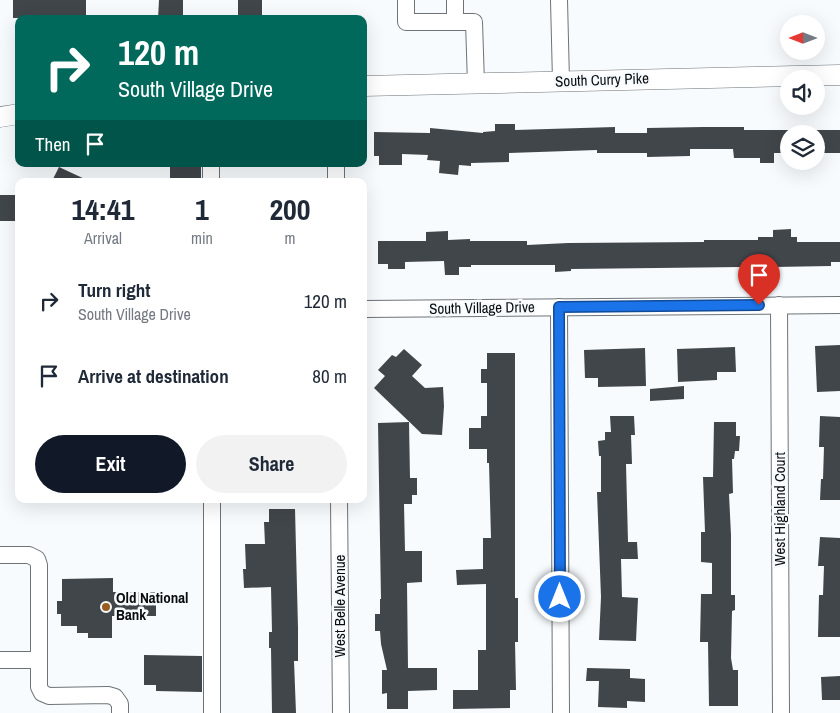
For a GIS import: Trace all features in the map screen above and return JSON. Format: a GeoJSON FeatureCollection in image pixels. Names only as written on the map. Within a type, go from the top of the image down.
{"type":"FeatureCollection","features":[{"type":"Feature","properties":{"kind":"main road","name":"South Curry Pike"},"geometry":{"type":"LineString","coordinates":[[367,86],[840,75]]}},
{"type":"Feature","properties":{"kind":"main road"},"geometry":{"type":"LineString","coordinates":[[0,117],[15,115]]}},
{"type":"Feature","properties":{"kind":"street"},"geometry":{"type":"LineString","coordinates":[[406,0],[406,22],[474,22],[476,84]]}},
{"type":"Feature","properties":{"kind":"street"},"geometry":{"type":"LineString","coordinates":[[455,0],[455,22]]}},
{"type":"Feature","properties":{"kind":"street"},"geometry":{"type":"LineString","coordinates":[[559,0],[561,81]]}},
{"type":"Feature","properties":{"kind":"street","name":"West Highland Court"},"geometry":{"type":"LineString","coordinates":[[779,305],[781,713]]}},
{"type":"Feature","properties":{"kind":"street","name":"South Village Drive"},"geometry":{"type":"LineString","coordinates":[[367,309],[840,305]]}},
{"type":"Feature","properties":{"kind":"street"},"geometry":{"type":"LineString","coordinates":[[559,307],[561,713]]}},
{"type":"Feature","properties":{"kind":"street"},"geometry":{"type":"LineString","coordinates":[[212,503],[212,713]]}},
{"type":"Feature","properties":{"kind":"street","name":"West Belle Avenue"},"geometry":{"type":"LineString","coordinates":[[339,503],[341,713]]}},
{"type":"Feature","properties":{"kind":"street"},"geometry":{"type":"LineString","coordinates":[[0,555],[29,555],[37,559],[39,565],[39,687],[42,693],[49,696],[108,695],[115,697],[120,704],[120,713]]}},
{"type":"Feature","properties":{"kind":"street"},"geometry":{"type":"LineString","coordinates":[[0,660],[39,660]]}},
{"type":"Feature","properties":{"kind":"building"},"geometry":{"type":"Polygon","coordinates":[[[13,0],[86,0],[86,15],[15,15],[15,18],[13,18],[13,0]]]}},
{"type":"Feature","properties":{"kind":"building"},"geometry":{"type":"Polygon","coordinates":[[[159,0],[183,0],[183,15],[158,15],[159,0]]]}},
{"type":"Feature","properties":{"kind":"building"},"geometry":{"type":"Polygon","coordinates":[[[238,0],[262,0],[262,15],[238,15],[238,0]]]}},
{"type":"Feature","properties":{"kind":"building"},"geometry":{"type":"Polygon","coordinates":[[[495,124],[515,124],[515,130],[615,127],[615,133],[647,133],[647,128],[744,127],[744,130],[780,130],[780,153],[774,153],[774,163],[760,163],[760,158],[734,158],[733,149],[690,149],[690,156],[647,157],[647,153],[597,153],[597,150],[509,153],[509,162],[471,163],[471,166],[459,165],[458,175],[439,173],[440,161],[427,160],[428,155],[402,154],[402,165],[379,165],[379,156],[374,156],[374,132],[430,133],[430,128],[483,133],[495,131],[495,124]]]}},
{"type":"Feature","properties":{"kind":"building"},"geometry":{"type":"Polygon","coordinates":[[[825,130],[840,130],[840,153],[825,153],[825,130]]]}},
{"type":"Feature","properties":{"kind":"building"},"geometry":{"type":"Polygon","coordinates":[[[59,167],[83,178],[54,178],[59,167]]]}},
{"type":"Feature","properties":{"kind":"building"},"geometry":{"type":"Polygon","coordinates":[[[170,167],[201,167],[201,178],[170,178],[170,167]]]}},
{"type":"Feature","properties":{"kind":"building"},"geometry":{"type":"Polygon","coordinates":[[[0,195],[15,195],[15,221],[0,221],[0,195]]]}},
{"type":"Feature","properties":{"kind":"building"},"geometry":{"type":"Polygon","coordinates":[[[791,229],[791,237],[797,237],[797,242],[840,242],[840,262],[831,262],[831,266],[774,267],[774,261],[742,262],[742,267],[571,269],[571,271],[555,272],[555,265],[471,265],[471,267],[459,267],[459,275],[445,275],[444,261],[405,262],[405,269],[388,269],[388,264],[378,264],[378,241],[426,241],[426,232],[448,231],[448,240],[527,241],[527,245],[758,240],[758,237],[773,237],[773,230],[791,229]]]}},
{"type":"Feature","properties":{"kind":"building"},"geometry":{"type":"Polygon","coordinates":[[[840,345],[840,391],[817,392],[815,346],[840,345]]]}},
{"type":"Feature","properties":{"kind":"building"},"geometry":{"type":"Polygon","coordinates":[[[735,347],[736,372],[717,372],[717,380],[678,382],[677,349],[735,347]]]}},
{"type":"Feature","properties":{"kind":"building"},"geometry":{"type":"Polygon","coordinates":[[[645,348],[646,386],[598,387],[598,378],[585,378],[584,350],[645,348]]]}},
{"type":"Feature","properties":{"kind":"building"},"geometry":{"type":"Polygon","coordinates":[[[404,349],[422,365],[412,376],[425,388],[443,387],[442,435],[422,434],[374,388],[385,376],[378,370],[392,355],[396,357],[404,349]]]}},
{"type":"Feature","properties":{"kind":"building"},"geometry":{"type":"Polygon","coordinates":[[[487,353],[515,353],[515,598],[518,598],[518,642],[515,642],[516,690],[510,690],[510,708],[453,709],[453,690],[478,690],[478,650],[486,650],[486,584],[457,585],[456,570],[483,569],[483,538],[491,538],[487,449],[469,449],[469,428],[481,428],[481,416],[487,416],[487,383],[481,383],[481,369],[487,369],[487,353]]]}},
{"type":"Feature","properties":{"kind":"building"},"geometry":{"type":"Polygon","coordinates":[[[684,386],[684,399],[650,401],[650,389],[684,386]]]}},
{"type":"Feature","properties":{"kind":"building"},"geometry":{"type":"Polygon","coordinates":[[[610,416],[634,416],[635,435],[631,435],[632,464],[626,464],[628,542],[637,542],[638,559],[621,559],[622,597],[638,598],[636,641],[599,640],[601,597],[597,492],[601,492],[601,456],[599,456],[598,441],[605,440],[605,432],[611,432],[610,416]]]}},
{"type":"Feature","properties":{"kind":"building"},"geometry":{"type":"Polygon","coordinates":[[[820,416],[840,417],[840,500],[820,500],[824,447],[819,447],[820,416]]]}},
{"type":"Feature","properties":{"kind":"building"},"geometry":{"type":"Polygon","coordinates":[[[409,422],[410,478],[417,478],[417,495],[412,495],[412,504],[404,504],[405,551],[422,551],[422,582],[407,583],[408,668],[437,668],[437,690],[408,691],[408,709],[387,709],[387,693],[382,694],[382,670],[387,670],[380,631],[375,631],[375,614],[380,614],[381,599],[378,423],[409,422]]]}},
{"type":"Feature","properties":{"kind":"building"},"geometry":{"type":"Polygon","coordinates":[[[714,422],[736,422],[736,436],[740,436],[739,451],[735,451],[734,459],[732,459],[733,493],[729,494],[731,595],[735,595],[735,610],[732,611],[731,658],[733,670],[738,670],[738,706],[709,706],[708,642],[700,642],[701,594],[712,594],[712,563],[701,562],[701,532],[705,532],[703,477],[713,477],[714,422]]]}},
{"type":"Feature","properties":{"kind":"building"},"geometry":{"type":"Polygon","coordinates":[[[269,509],[295,509],[298,628],[298,661],[294,661],[296,713],[272,713],[271,648],[269,648],[269,632],[272,632],[271,587],[244,588],[243,569],[246,569],[245,544],[265,544],[264,522],[269,522],[269,509]]]}},
{"type":"Feature","properties":{"kind":"building"},"geometry":{"type":"Polygon","coordinates":[[[820,537],[840,538],[840,637],[818,637],[819,595],[823,595],[824,566],[818,566],[820,537]]]}},
{"type":"Feature","properties":{"kind":"building","name":"Old National Bank"},"geometry":{"type":"Polygon","coordinates":[[[113,578],[113,592],[156,592],[156,616],[112,616],[112,638],[88,638],[88,633],[77,633],[77,626],[61,626],[61,614],[57,614],[57,601],[62,601],[62,579],[113,578]]]}},
{"type":"Feature","properties":{"kind":"building"},"geometry":{"type":"Polygon","coordinates":[[[144,655],[202,656],[202,692],[156,691],[156,685],[144,685],[144,655]]]}},
{"type":"Feature","properties":{"kind":"building"},"geometry":{"type":"Polygon","coordinates":[[[587,668],[630,669],[630,678],[645,679],[645,702],[627,701],[627,708],[598,707],[599,681],[586,681],[587,668]]]}},
{"type":"Feature","properties":{"kind":"building"},"geometry":{"type":"Polygon","coordinates":[[[840,676],[840,700],[822,700],[821,677],[840,676]]]}},
{"type":"Feature","properties":{"kind":"place","name":"Old National Bank"},"geometry":{"type":"Point","coordinates":[106,607]}},
{"type":"Feature","properties":{"kind":"route"},"geometry":{"type":"LineString","coordinates":[[560,597],[559,307],[759,305]]}}]}
